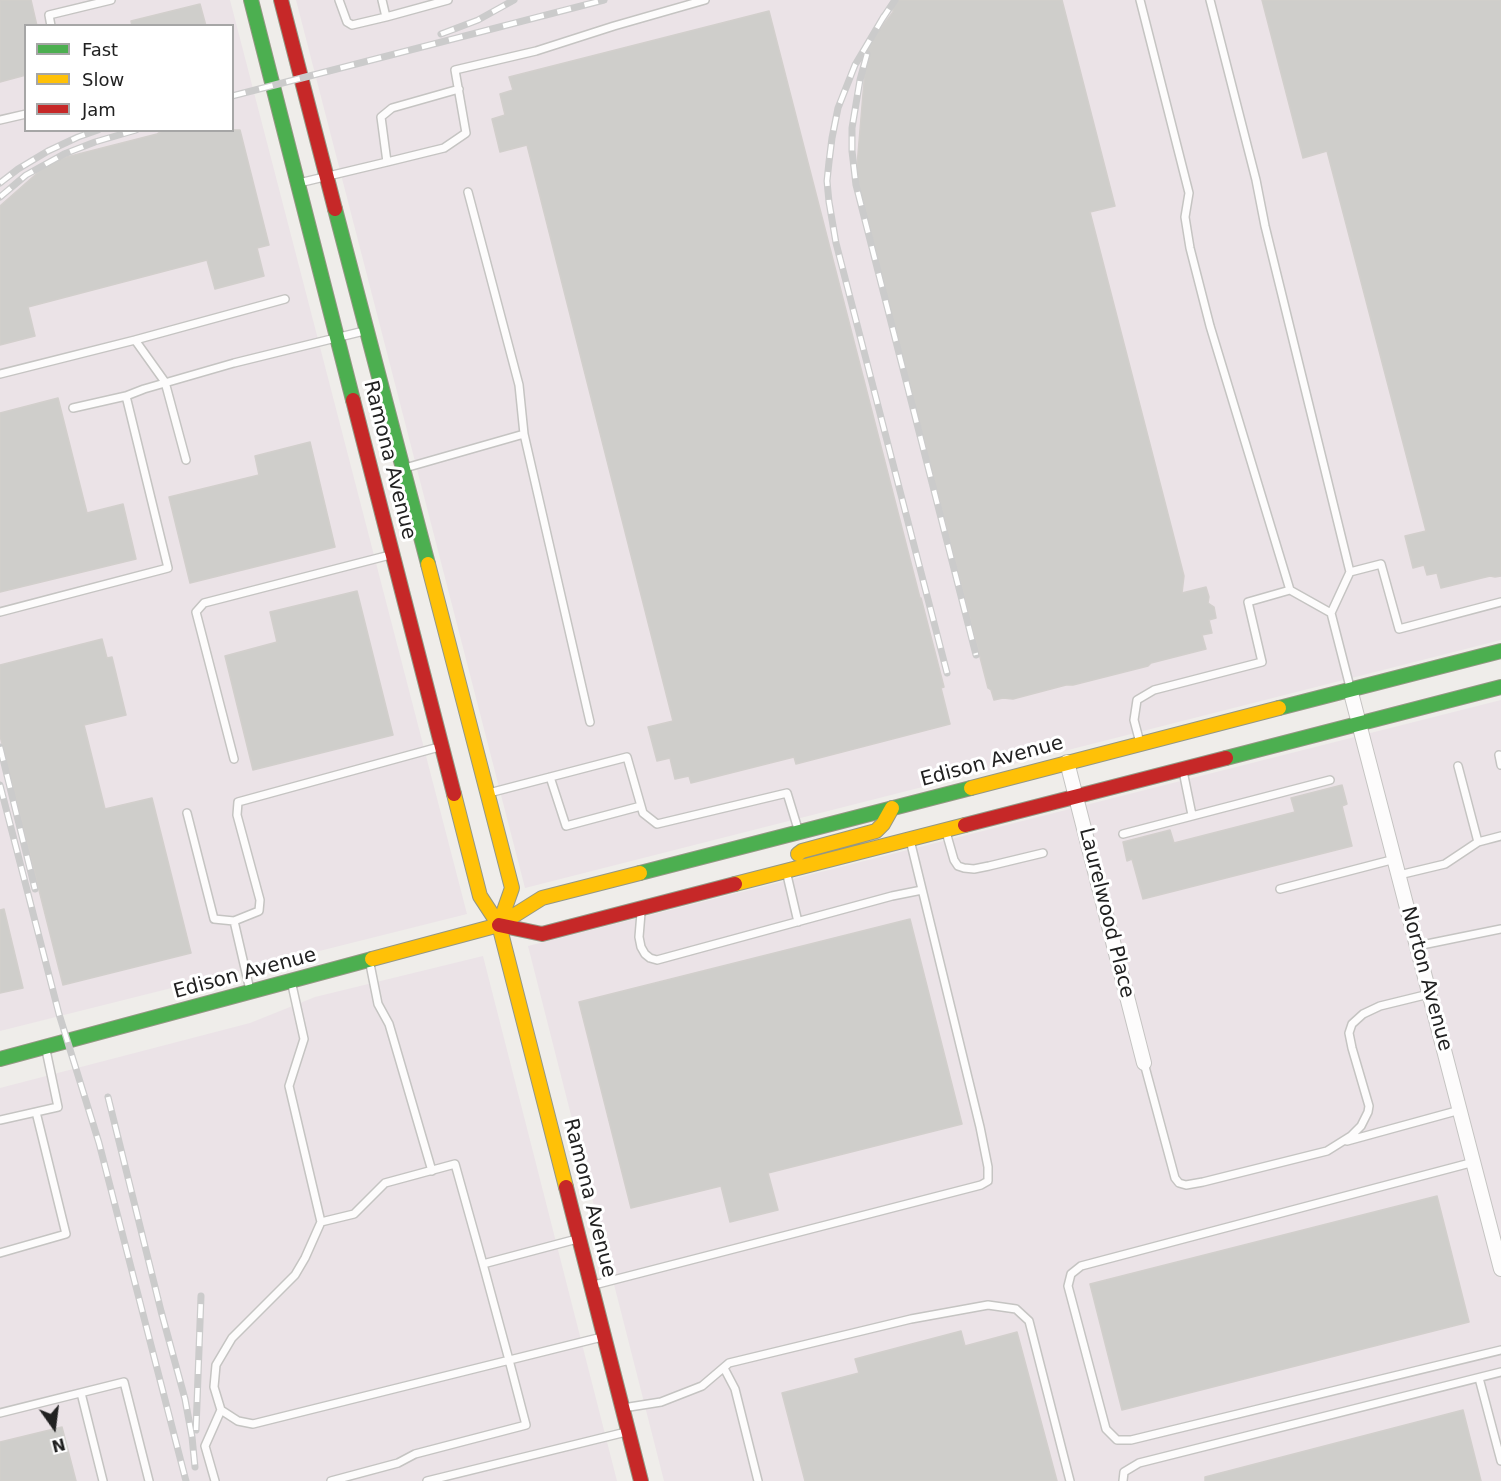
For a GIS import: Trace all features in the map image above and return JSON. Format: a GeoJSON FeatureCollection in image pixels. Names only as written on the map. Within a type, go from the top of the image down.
{"type":"FeatureCollection","features":[{"type":"Feature","properties":{"kind":"main road","name":"Ramona Avenue"},"geometry":{"type":"LineString","coordinates":[[251,0],[480,896],[499,925],[641,1481]]}},
{"type":"Feature","properties":{"kind":"main road","name":"Ramona Avenue"},"geometry":{"type":"LineString","coordinates":[[281,0],[512,888],[499,925]]}},
{"type":"Feature","properties":{"kind":"main road","name":"Edison Avenue"},"geometry":{"type":"LineString","coordinates":[[0,1059],[499,925],[542,898],[1501,651]]}},
{"type":"Feature","properties":{"kind":"main road","name":"Edison Avenue"},"geometry":{"type":"LineString","coordinates":[[499,925],[542,934],[1501,687]]}},
{"type":"Feature","properties":{"kind":"main road"},"geometry":{"type":"LineString","coordinates":[[786,871],[794,856],[802,851],[876,831],[892,808]]}},
{"type":"Feature","properties":{"kind":"street","name":"Norton Avenue"},"geometry":{"type":"LineString","coordinates":[[1350,689],[1501,1269]]}},
{"type":"Feature","properties":{"kind":"street","name":"Laurelwood Place"},"geometry":{"type":"LineString","coordinates":[[1067,762],[1144,1063]]}},
{"type":"Feature","properties":{"kind":"lane"},"geometry":{"type":"LineString","coordinates":[[51,24],[49,15],[111,0]]}},
{"type":"Feature","properties":{"kind":"lane"},"geometry":{"type":"LineString","coordinates":[[339,0],[346,22],[352,25],[448,0]]}},
{"type":"Feature","properties":{"kind":"lane"},"geometry":{"type":"LineString","coordinates":[[382,0],[386,17]]}},
{"type":"Feature","properties":{"kind":"lane"},"geometry":{"type":"LineString","coordinates":[[298,183],[444,148],[466,133],[455,70],[536,51],[705,0]]}},
{"type":"Feature","properties":{"kind":"lane"},"geometry":{"type":"LineString","coordinates":[[1140,0],[1189,193],[1185,217],[1190,248],[1210,326],[1290,590],[1331,613]]}},
{"type":"Feature","properties":{"kind":"lane"},"geometry":{"type":"LineString","coordinates":[[1210,0],[1256,180],[1265,226],[1350,572],[1331,613],[1350,689]]}},
{"type":"Feature","properties":{"kind":"lane"},"geometry":{"type":"LineString","coordinates":[[387,162],[381,117],[392,108],[459,89]]}},
{"type":"Feature","properties":{"kind":"lane"},"geometry":{"type":"LineString","coordinates":[[0,120],[24,114]]}},
{"type":"Feature","properties":{"kind":"lane"},"geometry":{"type":"LineString","coordinates":[[468,192],[519,385],[524,434],[590,722]]}},
{"type":"Feature","properties":{"kind":"lane"},"geometry":{"type":"LineString","coordinates":[[0,374],[285,299]]}},
{"type":"Feature","properties":{"kind":"lane"},"geometry":{"type":"LineString","coordinates":[[73,408],[126,396],[165,382],[367,330]]}},
{"type":"Feature","properties":{"kind":"lane"},"geometry":{"type":"LineString","coordinates":[[135,340],[165,382],[186,460]]}},
{"type":"Feature","properties":{"kind":"lane"},"geometry":{"type":"LineString","coordinates":[[0,612],[168,568],[126,396]]}},
{"type":"Feature","properties":{"kind":"lane"},"geometry":{"type":"LineString","coordinates":[[403,468],[524,434]]}},
{"type":"Feature","properties":{"kind":"lane"},"geometry":{"type":"LineString","coordinates":[[234,759],[196,612],[204,603],[393,555]]}},
{"type":"Feature","properties":{"kind":"lane"},"geometry":{"type":"LineString","coordinates":[[1350,572],[1382,564],[1399,629],[1501,602]]}},
{"type":"Feature","properties":{"kind":"lane"},"geometry":{"type":"LineString","coordinates":[[1140,744],[1134,720],[1137,700],[1154,690],[1262,662],[1248,602],[1290,590]]}},
{"type":"Feature","properties":{"kind":"lane"},"geometry":{"type":"LineString","coordinates":[[187,813],[214,919],[234,921],[259,911],[260,900],[237,815],[238,802],[442,747]]}},
{"type":"Feature","properties":{"kind":"lane"},"geometry":{"type":"LineString","coordinates":[[1498,755],[1501,765]]}},
{"type":"Feature","properties":{"kind":"lane"},"geometry":{"type":"LineString","coordinates":[[488,794],[627,757],[643,813],[657,825],[787,793],[799,832]]}},
{"type":"Feature","properties":{"kind":"lane"},"geometry":{"type":"LineString","coordinates":[[1458,766],[1478,842]]}},
{"type":"Feature","properties":{"kind":"lane"},"geometry":{"type":"LineString","coordinates":[[1183,769],[1192,815]]}},
{"type":"Feature","properties":{"kind":"lane"},"geometry":{"type":"LineString","coordinates":[[550,777],[566,826],[641,806]]}},
{"type":"Feature","properties":{"kind":"lane"},"geometry":{"type":"LineString","coordinates":[[1123,834],[1330,780]]}},
{"type":"Feature","properties":{"kind":"lane"},"geometry":{"type":"LineString","coordinates":[[945,830],[954,860],[958,866],[964,868],[974,869],[1043,853]]}},
{"type":"Feature","properties":{"kind":"lane"},"geometry":{"type":"LineString","coordinates":[[1399,875],[1446,864],[1478,842],[1501,836]]}},
{"type":"Feature","properties":{"kind":"lane"},"geometry":{"type":"LineString","coordinates":[[591,1286],[981,1185],[988,1181],[988,1167],[980,1127],[909,839]]}},
{"type":"Feature","properties":{"kind":"lane"},"geometry":{"type":"LineString","coordinates":[[1281,889],[1395,859]]}},
{"type":"Feature","properties":{"kind":"lane"},"geometry":{"type":"LineString","coordinates":[[786,871],[798,922]]}},
{"type":"Feature","properties":{"kind":"lane"},"geometry":{"type":"LineString","coordinates":[[641,909],[639,937],[641,947],[645,954],[657,960],[892,896],[922,890]]}},
{"type":"Feature","properties":{"kind":"lane"},"geometry":{"type":"LineString","coordinates":[[234,921],[251,993]]}},
{"type":"Feature","properties":{"kind":"lane"},"geometry":{"type":"LineString","coordinates":[[1418,946],[1501,929]]}},
{"type":"Feature","properties":{"kind":"lane"},"geometry":{"type":"LineString","coordinates":[[369,960],[378,1004],[390,1024],[432,1171]]}},
{"type":"Feature","properties":{"kind":"lane"},"geometry":{"type":"LineString","coordinates":[[291,981],[304,1039],[289,1086],[321,1222],[295,1275],[232,1338],[216,1365],[214,1387],[222,1410],[238,1421],[254,1424],[604,1336]]}},
{"type":"Feature","properties":{"kind":"lane"},"geometry":{"type":"LineString","coordinates":[[1144,1063],[1175,1178],[1179,1183],[1186,1185],[1214,1179],[1327,1150],[1351,1136],[1361,1126],[1369,1106],[1352,1048],[1349,1033],[1352,1024],[1363,1014],[1380,1006],[1430,994]]}},
{"type":"Feature","properties":{"kind":"lane"},"geometry":{"type":"LineString","coordinates":[[0,1120],[58,1107],[46,1048]]}},
{"type":"Feature","properties":{"kind":"lane"},"geometry":{"type":"LineString","coordinates":[[1342,1142],[1460,1110]]}},
{"type":"Feature","properties":{"kind":"lane"},"geometry":{"type":"LineString","coordinates":[[0,1253],[66,1234],[36,1112]]}},
{"type":"Feature","properties":{"kind":"lane"},"geometry":{"type":"LineString","coordinates":[[1474,1162],[1081,1266],[1071,1275],[1068,1286],[1107,1429],[1117,1440],[1131,1440],[1501,1350]]}},
{"type":"Feature","properties":{"kind":"lane"},"geometry":{"type":"LineString","coordinates":[[321,1222],[354,1215],[385,1184],[455,1164],[526,1425],[415,1454],[398,1463],[332,1481]]}},
{"type":"Feature","properties":{"kind":"lane"},"geometry":{"type":"LineString","coordinates":[[483,1264],[579,1238]]}},
{"type":"Feature","properties":{"kind":"lane"},"geometry":{"type":"LineString","coordinates":[[623,1408],[661,1402],[702,1386],[729,1363],[911,1319],[988,1305],[1016,1309],[1029,1321],[1070,1481]]}},
{"type":"Feature","properties":{"kind":"lane"},"geometry":{"type":"LineString","coordinates":[[724,1368],[735,1389],[758,1481]]}},
{"type":"Feature","properties":{"kind":"lane"},"geometry":{"type":"LineString","coordinates":[[1123,1481],[1124,1472],[1139,1463],[1501,1372]]}},
{"type":"Feature","properties":{"kind":"lane"},"geometry":{"type":"LineString","coordinates":[[1479,1378],[1501,1461]]}},
{"type":"Feature","properties":{"kind":"lane"},"geometry":{"type":"LineString","coordinates":[[0,1413],[124,1382],[149,1481]]}},
{"type":"Feature","properties":{"kind":"lane"},"geometry":{"type":"LineString","coordinates":[[81,1393],[103,1481]]}},
{"type":"Feature","properties":{"kind":"lane"},"geometry":{"type":"LineString","coordinates":[[215,1481],[206,1446],[222,1410]]}},
{"type":"Feature","properties":{"kind":"lane"},"geometry":{"type":"LineString","coordinates":[[427,1481],[629,1432]]}},
{"type":"Feature","properties":{"kind":"shaded area"},"geometry":{"type":"Polygon","coordinates":[[[0,0],[230,0],[467,914],[0,1031],[0,0]]]}},
{"type":"Feature","properties":{"kind":"shaded area"},"geometry":{"type":"Polygon","coordinates":[[[296,0],[1501,0],[1501,640],[525,888],[296,0]]]}},
{"type":"Feature","properties":{"kind":"shaded area"},"geometry":{"type":"Polygon","coordinates":[[[1501,700],[1501,1481],[664,1481],[528,946],[1501,700]]]}},
{"type":"Feature","properties":{"kind":"shaded area"},"geometry":{"type":"Polygon","coordinates":[[[483,956],[617,1481],[0,1481],[0,1088],[250,1023],[315,997],[483,956]]]}},
{"type":"Feature","properties":{"kind":"building"},"geometry":{"type":"Polygon","coordinates":[[[0,0],[31,0],[37,24],[24,24],[24,76],[0,82],[0,0]]]}},
{"type":"Feature","properties":{"kind":"building"},"geometry":{"type":"Polygon","coordinates":[[[898,0],[1062,0],[1115,206],[1090,212],[1184,576],[1182,593],[1206,587],[1208,603],[1214,607],[1216,618],[1209,620],[1212,633],[1202,635],[1206,649],[1151,663],[1148,666],[1013,699],[994,700],[988,688],[856,178],[867,46],[893,12],[893,6],[898,0]]]}},
{"type":"Feature","properties":{"kind":"building"},"geometry":{"type":"Polygon","coordinates":[[[1262,0],[1501,0],[1501,576],[1490,576],[1441,588],[1437,573],[1427,575],[1424,565],[1413,568],[1405,536],[1426,531],[1327,151],[1303,158],[1262,0]]]}},
{"type":"Feature","properties":{"kind":"building"},"geometry":{"type":"Polygon","coordinates":[[[200,4],[205,24],[132,24],[131,21],[200,4]]]}},
{"type":"Feature","properties":{"kind":"building"},"geometry":{"type":"Polygon","coordinates":[[[769,11],[944,687],[941,688],[950,724],[796,764],[794,757],[691,783],[689,776],[675,779],[670,758],[657,761],[648,727],[673,721],[527,145],[500,152],[492,119],[505,115],[500,94],[513,90],[509,77],[769,11]]]}},
{"type":"Feature","properties":{"kind":"building"},"geometry":{"type":"Polygon","coordinates":[[[234,130],[240,130],[269,245],[257,248],[264,276],[215,289],[207,260],[28,307],[35,336],[0,345],[0,206],[51,161],[160,132],[234,132],[234,130]]]}},
{"type":"Feature","properties":{"kind":"building"},"geometry":{"type":"Polygon","coordinates":[[[58,398],[87,513],[123,504],[136,559],[0,592],[0,413],[58,398]]]}},
{"type":"Feature","properties":{"kind":"building"},"geometry":{"type":"Polygon","coordinates":[[[310,442],[335,547],[190,583],[169,497],[259,475],[255,456],[310,442]]]}},
{"type":"Feature","properties":{"kind":"building"},"geometry":{"type":"Polygon","coordinates":[[[357,591],[393,735],[253,770],[225,656],[277,642],[270,612],[357,591]]]}},
{"type":"Feature","properties":{"kind":"building"},"geometry":{"type":"Polygon","coordinates":[[[102,639],[107,658],[112,657],[126,715],[84,725],[105,809],[152,798],[191,953],[63,985],[0,736],[0,665],[102,639]]]}},
{"type":"Feature","properties":{"kind":"building"},"geometry":{"type":"Polygon","coordinates":[[[1342,785],[1347,804],[1342,806],[1352,846],[1143,899],[1132,859],[1127,861],[1123,842],[1170,830],[1174,843],[1295,812],[1291,798],[1342,785]]]}},
{"type":"Feature","properties":{"kind":"building"},"geometry":{"type":"Polygon","coordinates":[[[4,909],[23,988],[0,993],[0,910],[4,909]]]}},
{"type":"Feature","properties":{"kind":"building"},"geometry":{"type":"Polygon","coordinates":[[[910,919],[962,1124],[768,1173],[778,1210],[730,1222],[721,1186],[631,1208],[579,1002],[910,919]]]}},
{"type":"Feature","properties":{"kind":"building"},"geometry":{"type":"Polygon","coordinates":[[[1437,1196],[1469,1322],[1122,1410],[1090,1284],[1437,1196]]]}},
{"type":"Feature","properties":{"kind":"building"},"geometry":{"type":"Polygon","coordinates":[[[961,1331],[965,1346],[1017,1332],[1057,1481],[805,1481],[782,1393],[859,1373],[855,1359],[961,1331]]]}},
{"type":"Feature","properties":{"kind":"building"},"geometry":{"type":"Polygon","coordinates":[[[1463,1410],[1481,1481],[1205,1481],[1205,1477],[1463,1410]]]}},
{"type":"Feature","properties":{"kind":"building"},"geometry":{"type":"Polygon","coordinates":[[[62,1427],[76,1481],[0,1481],[0,1442],[62,1427]]]}},
{"type":"Feature","properties":{"kind":"railway"},"geometry":{"type":"LineString","coordinates":[[441,34],[478,20],[514,0]]}},
{"type":"Feature","properties":{"kind":"railway"},"geometry":{"type":"LineString","coordinates":[[234,95],[604,0]]}},
{"type":"Feature","properties":{"kind":"railway"},"geometry":{"type":"LineString","coordinates":[[881,21],[895,0]]}},
{"type":"Feature","properties":{"kind":"railway"},"geometry":{"type":"LineString","coordinates":[[884,16],[855,65],[838,108],[827,181],[829,202],[836,243],[947,673]]}},
{"type":"Feature","properties":{"kind":"railway"},"geometry":{"type":"LineString","coordinates":[[867,54],[852,128],[856,185],[976,655]]}},
{"type":"Feature","properties":{"kind":"railway"},"geometry":{"type":"LineString","coordinates":[[0,183],[48,151],[92,132]]}},
{"type":"Feature","properties":{"kind":"railway"},"geometry":{"type":"LineString","coordinates":[[0,197],[26,175],[64,154],[129,132]]}},
{"type":"Feature","properties":{"kind":"railway"},"geometry":{"type":"LineString","coordinates":[[0,747],[35,889]]}},
{"type":"Feature","properties":{"kind":"railway"},"geometry":{"type":"LineString","coordinates":[[0,785],[59,1014],[99,1143],[186,1481]]}},
{"type":"Feature","properties":{"kind":"railway"},"geometry":{"type":"LineString","coordinates":[[108,1097],[185,1399],[195,1467]]}},
{"type":"Feature","properties":{"kind":"railway"},"geometry":{"type":"LineString","coordinates":[[196,1430],[201,1296]]}},
{"type":"Feature","properties":{"kind":"traffic: fast"},"geometry":{"type":"LineString","coordinates":[[251,0],[353,400]]}},
{"type":"Feature","properties":{"kind":"traffic: fast"},"geometry":{"type":"LineString","coordinates":[[335,209],[428,564]]}},
{"type":"Feature","properties":{"kind":"traffic: fast"},"geometry":{"type":"LineString","coordinates":[[1279,708],[1501,651]]}},
{"type":"Feature","properties":{"kind":"traffic: fast"},"geometry":{"type":"LineString","coordinates":[[1226,758],[1501,687]]}},
{"type":"Feature","properties":{"kind":"traffic: fast"},"geometry":{"type":"LineString","coordinates":[[640,873],[971,788]]}},
{"type":"Feature","properties":{"kind":"traffic: fast"},"geometry":{"type":"LineString","coordinates":[[0,1059],[372,959]]}},
{"type":"Feature","properties":{"kind":"traffic: slow"},"geometry":{"type":"LineString","coordinates":[[428,564],[512,888],[499,925]]}},
{"type":"Feature","properties":{"kind":"traffic: slow"},"geometry":{"type":"LineString","coordinates":[[971,788],[1279,708]]}},
{"type":"Feature","properties":{"kind":"traffic: slow"},"geometry":{"type":"LineString","coordinates":[[454,794],[480,896],[499,925],[566,1187]]}},
{"type":"Feature","properties":{"kind":"traffic: slow"},"geometry":{"type":"LineString","coordinates":[[798,854],[876,831],[892,808]]}},
{"type":"Feature","properties":{"kind":"traffic: slow"},"geometry":{"type":"LineString","coordinates":[[735,884],[965,825]]}},
{"type":"Feature","properties":{"kind":"traffic: slow"},"geometry":{"type":"LineString","coordinates":[[372,959],[499,925],[542,898],[640,873]]}},
{"type":"Feature","properties":{"kind":"traffic: jam"},"geometry":{"type":"LineString","coordinates":[[281,0],[335,209]]}},
{"type":"Feature","properties":{"kind":"traffic: jam"},"geometry":{"type":"LineString","coordinates":[[353,400],[454,794]]}},
{"type":"Feature","properties":{"kind":"traffic: jam"},"geometry":{"type":"LineString","coordinates":[[965,825],[1226,758]]}},
{"type":"Feature","properties":{"kind":"traffic: jam"},"geometry":{"type":"LineString","coordinates":[[499,925],[542,934],[735,884]]}},
{"type":"Feature","properties":{"kind":"traffic: jam"},"geometry":{"type":"LineString","coordinates":[[566,1187],[641,1481]]}}]}
